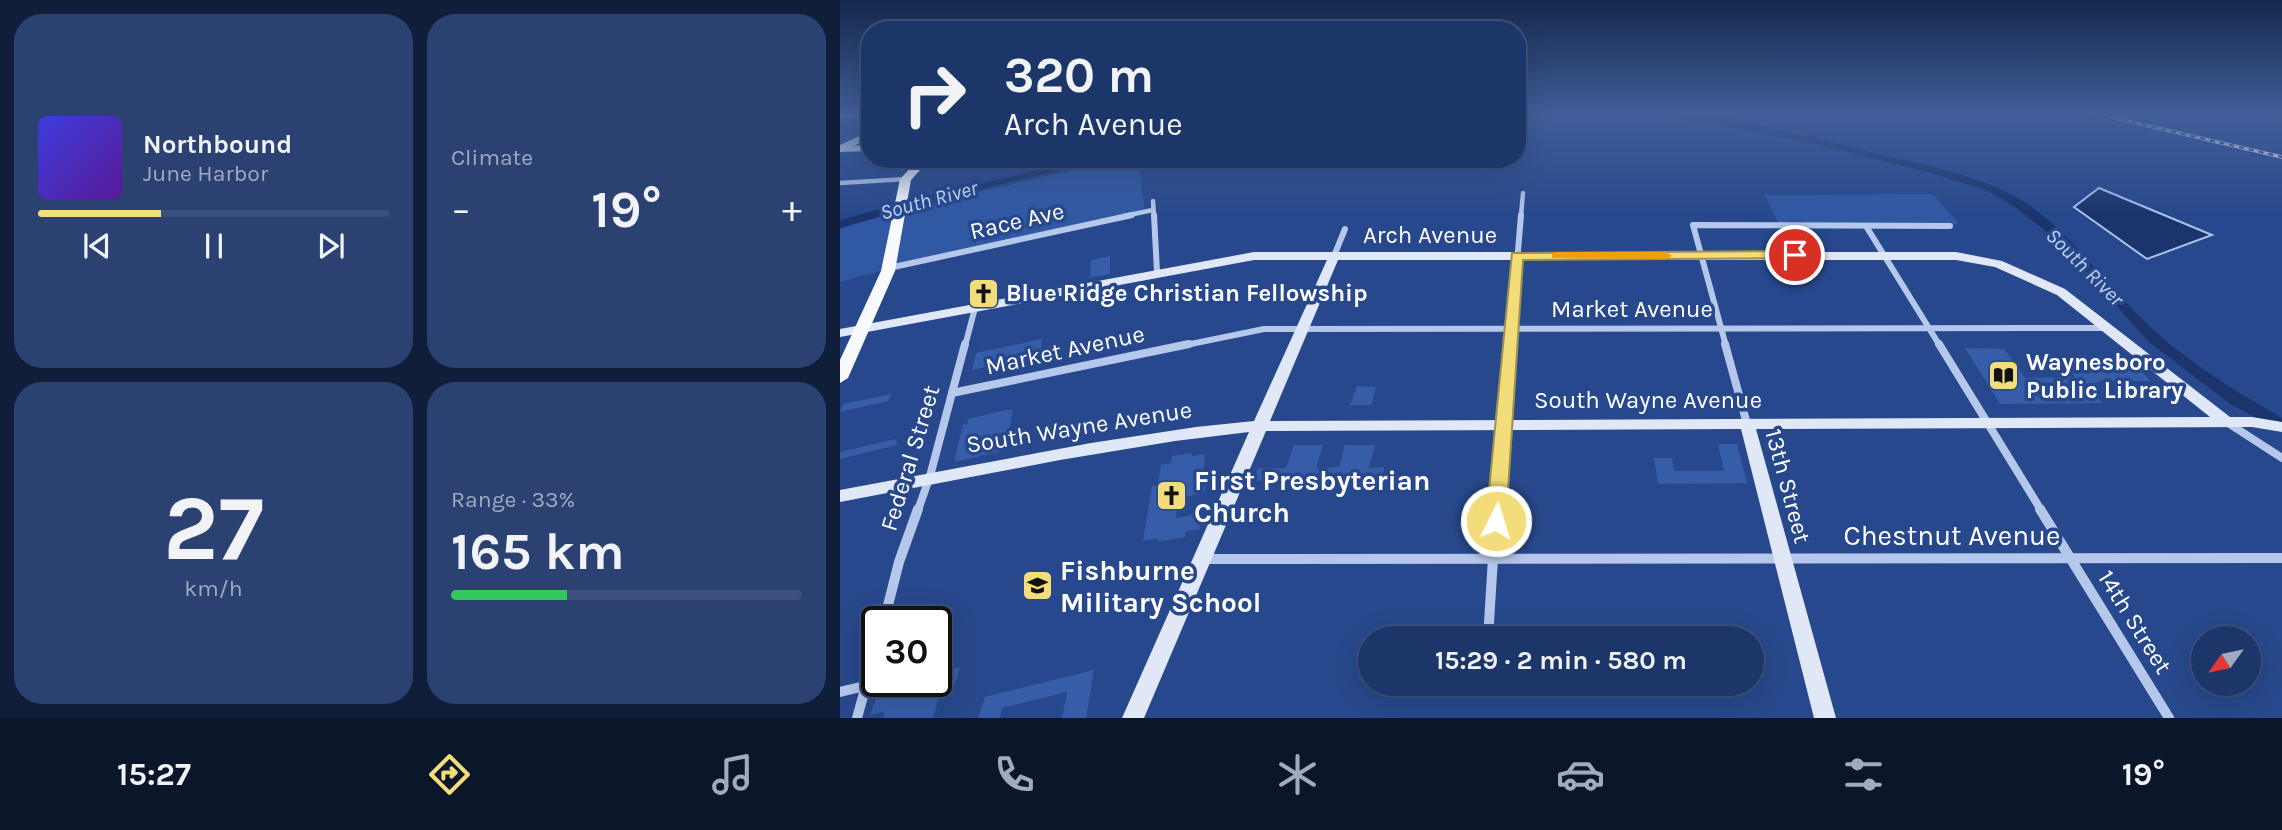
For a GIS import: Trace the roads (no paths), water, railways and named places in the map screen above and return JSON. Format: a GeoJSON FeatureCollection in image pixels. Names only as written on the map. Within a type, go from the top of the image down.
{"type":"FeatureCollection","features":[{"type":"Feature","properties":{"kind":"main road"},"geometry":{"type":"LineString","coordinates":[[840,378],[889,268],[906,179],[916,168]]}},
{"type":"Feature","properties":{"kind":"street"},"geometry":{"type":"LineString","coordinates":[[840,149],[861,148]]}},
{"type":"Feature","properties":{"kind":"street"},"geometry":{"type":"LineString","coordinates":[[840,183],[906,179]]}},
{"type":"Feature","properties":{"kind":"street"},"geometry":{"type":"LineString","coordinates":[[1489,626],[1510,329],[1523,193]]}},
{"type":"Feature","properties":{"kind":"street"},"geometry":{"type":"LineString","coordinates":[[1153,201],[1157,272]]}},
{"type":"Feature","properties":{"kind":"street","name":"Race Ave"},"geometry":{"type":"LineString","coordinates":[[889,268],[1153,211]]}},
{"type":"Feature","properties":{"kind":"street","name":"13th Street"},"geometry":{"type":"LineString","coordinates":[[1825,718],[1693,225],[1866,226]]}},
{"type":"Feature","properties":{"kind":"street"},"geometry":{"type":"LineString","coordinates":[[1866,226],[1950,226]]}},
{"type":"Feature","properties":{"kind":"street","name":"14th Street"},"geometry":{"type":"LineString","coordinates":[[1866,226],[2169,718]]}},
{"type":"Feature","properties":{"kind":"street"},"geometry":{"type":"LineString","coordinates":[[1133,718],[1345,229]]}},
{"type":"Feature","properties":{"kind":"street","name":"Arch Avenue"},"geometry":{"type":"LineString","coordinates":[[840,333],[1247,256],[1956,256],[1998,264],[2052,286],[2228,423]]}},
{"type":"Feature","properties":{"kind":"street","name":"Federal Street"},"geometry":{"type":"LineString","coordinates":[[888,606],[899,562],[930,476],[975,308]]}},
{"type":"Feature","properties":{"kind":"street","name":"Market Avenue"},"geometry":{"type":"LineString","coordinates":[[952,393],[1244,331],[1302,328],[2109,328]]}},
{"type":"Feature","properties":{"kind":"street","name":"South Wayne Avenue"},"geometry":{"type":"LineString","coordinates":[[840,496],[930,476],[1198,432],[1260,426],[2252,422],[2282,427]]}},
{"type":"Feature","properties":{"kind":"street"},"geometry":{"type":"LineString","coordinates":[[2228,423],[2282,458]]}},
{"type":"Feature","properties":{"kind":"street","name":"Chestnut Avenue"},"geometry":{"type":"LineString","coordinates":[[1202,559],[2282,558]]}},
{"type":"Feature","properties":{"kind":"street"},"geometry":{"type":"LineString","coordinates":[[840,692],[861,687]]}},
{"type":"Feature","properties":{"kind":"street"},"geometry":{"type":"LineString","coordinates":[[857,718],[863,697]]}},
{"type":"Feature","properties":{"kind":"waterway","name":"South River"},"geometry":{"type":"LineString","coordinates":[[1838,147],[1935,171],[1992,189],[2019,204],[2061,237],[2153,338],[2235,399],[2282,426]]}},
{"type":"Feature","properties":{"kind":"waterway","name":"South River"},"geometry":{"type":"LineString","coordinates":[[840,224],[931,198],[1061,168]]}},
{"type":"Feature","properties":{"kind":"railway"},"geometry":{"type":"LineString","coordinates":[[2237,147],[2282,157]]}},
{"type":"Feature","properties":{"kind":"place","name":"Blue Ridge Christian Fellowship"},"geometry":{"type":"Point","coordinates":[983,293]}},
{"type":"Feature","properties":{"kind":"place","name":"Waynesboro Public Library"},"geometry":{"type":"Point","coordinates":[2003,376]}},
{"type":"Feature","properties":{"kind":"place","name":"First Presbyterian Church"},"geometry":{"type":"Point","coordinates":[1171,496]}},
{"type":"Feature","properties":{"kind":"place","name":"Fishburne Military School"},"geometry":{"type":"Point","coordinates":[1037,586]}}]}
